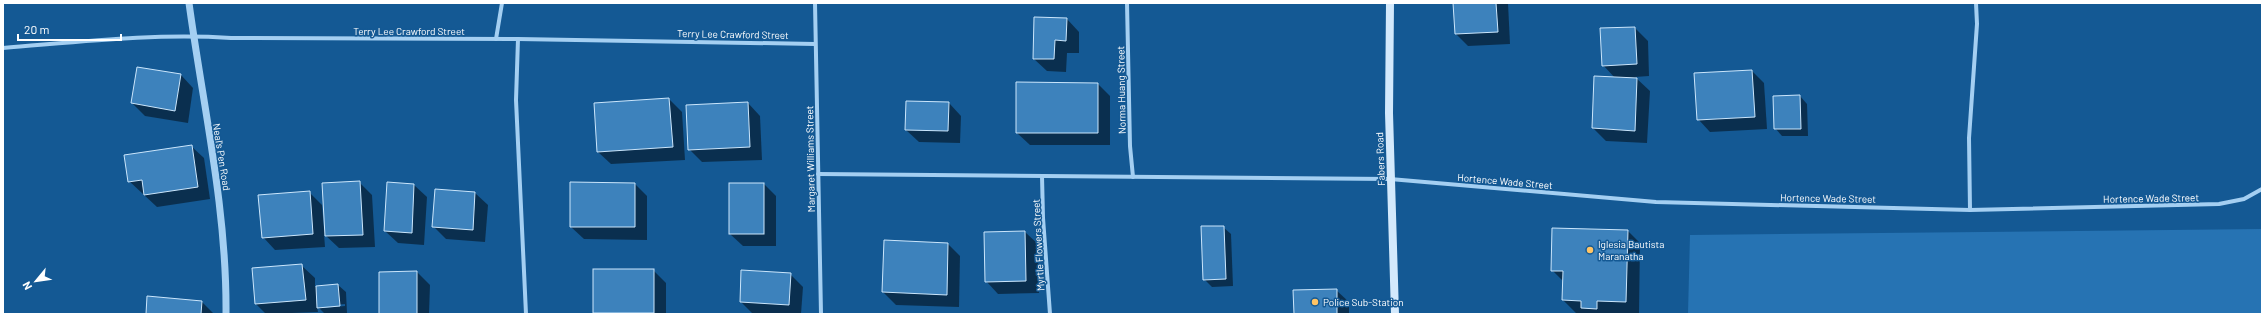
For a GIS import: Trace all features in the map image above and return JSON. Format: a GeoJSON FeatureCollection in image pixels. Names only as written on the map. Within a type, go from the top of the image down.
{"type":"FeatureCollection","features":[{"type":"Feature","properties":{"kind":"main road","name":"Fabers Road"},"geometry":{"type":"LineString","coordinates":[[1390,3],[1390,179],[1395,314]]}},
{"type":"Feature","properties":{"kind":"street","name":"Neal's Pen Road"},"geometry":{"type":"LineString","coordinates":[[188,3],[222,224],[226,277],[226,314]]}},
{"type":"Feature","properties":{"kind":"street"},"geometry":{"type":"LineString","coordinates":[[496,39],[502,3]]}},
{"type":"Feature","properties":{"kind":"street","name":"Margaret Williams Street"},"geometry":{"type":"LineString","coordinates":[[815,3],[821,314]]}},
{"type":"Feature","properties":{"kind":"street","name":"Norma Huang Street"},"geometry":{"type":"LineString","coordinates":[[1127,3],[1130,146],[1133,177]]}},
{"type":"Feature","properties":{"kind":"street"},"geometry":{"type":"LineString","coordinates":[[1970,210],[1969,138],[1977,24],[1976,3]]}},
{"type":"Feature","properties":{"kind":"street","name":"Terry Lee Crawford Street"},"geometry":{"type":"LineString","coordinates":[[3,48],[150,36],[193,35],[238,38],[518,39],[815,44]]}},
{"type":"Feature","properties":{"kind":"street"},"geometry":{"type":"LineString","coordinates":[[518,39],[516,100],[526,314]]}},
{"type":"Feature","properties":{"kind":"street","name":"Hortence Wade Street"},"geometry":{"type":"LineString","coordinates":[[818,174],[1390,179],[1656,202],[1970,210],[2219,204],[2244,199],[2262,189]]}},
{"type":"Feature","properties":{"kind":"street","name":"Myrtle Flowers Street"},"geometry":{"type":"LineString","coordinates":[[1042,176],[1043,218],[1050,314]]}},
{"type":"Feature","properties":{"kind":"shaded area"},"geometry":{"type":"Polygon","coordinates":[[[2262,229],[2262,314],[1688,314],[1690,235],[2262,229]]]}},
{"type":"Feature","properties":{"kind":"building"},"geometry":{"type":"Polygon","coordinates":[[[1453,3],[1496,3],[1498,32],[1455,34],[1453,3]]]}},
{"type":"Feature","properties":{"kind":"building"},"geometry":{"type":"Polygon","coordinates":[[[1034,17],[1067,18],[1066,41],[1055,40],[1054,59],[1033,59],[1034,17]]]}},
{"type":"Feature","properties":{"kind":"building"},"geometry":{"type":"Polygon","coordinates":[[[1635,27],[1637,64],[1602,66],[1600,28],[1635,27]]]}},
{"type":"Feature","properties":{"kind":"building"},"geometry":{"type":"Polygon","coordinates":[[[137,67],[181,74],[175,111],[131,103],[137,67]]]}},
{"type":"Feature","properties":{"kind":"building"},"geometry":{"type":"Polygon","coordinates":[[[1752,70],[1755,117],[1697,120],[1694,73],[1752,70]]]}},
{"type":"Feature","properties":{"kind":"building"},"geometry":{"type":"Polygon","coordinates":[[[1594,76],[1637,78],[1635,131],[1592,128],[1594,76]]]}},
{"type":"Feature","properties":{"kind":"building"},"geometry":{"type":"Polygon","coordinates":[[[1016,82],[1098,83],[1098,133],[1016,133],[1016,82]]]}},
{"type":"Feature","properties":{"kind":"building"},"geometry":{"type":"Polygon","coordinates":[[[1800,95],[1801,129],[1774,129],[1773,96],[1800,95]]]}},
{"type":"Feature","properties":{"kind":"building"},"geometry":{"type":"Polygon","coordinates":[[[669,98],[673,147],[597,152],[594,103],[669,98]]]}},
{"type":"Feature","properties":{"kind":"building"},"geometry":{"type":"Polygon","coordinates":[[[906,101],[949,102],[948,131],[905,130],[906,101]]]}},
{"type":"Feature","properties":{"kind":"building"},"geometry":{"type":"Polygon","coordinates":[[[748,102],[750,147],[688,150],[686,105],[748,102]]]}},
{"type":"Feature","properties":{"kind":"building"},"geometry":{"type":"Polygon","coordinates":[[[192,145],[198,187],[144,195],[142,180],[128,182],[124,155],[192,145]]]}},
{"type":"Feature","properties":{"kind":"building"},"geometry":{"type":"Polygon","coordinates":[[[360,181],[363,235],[325,236],[322,183],[360,181]]]}},
{"type":"Feature","properties":{"kind":"building"},"geometry":{"type":"Polygon","coordinates":[[[387,182],[414,184],[412,233],[384,231],[387,182]]]}},
{"type":"Feature","properties":{"kind":"building"},"geometry":{"type":"Polygon","coordinates":[[[570,182],[635,183],[635,227],[570,227],[570,182]]]}},
{"type":"Feature","properties":{"kind":"building"},"geometry":{"type":"Polygon","coordinates":[[[729,183],[764,183],[764,234],[729,234],[729,183]]]}},
{"type":"Feature","properties":{"kind":"building"},"geometry":{"type":"Polygon","coordinates":[[[435,189],[475,192],[473,230],[432,227],[435,189]]]}},
{"type":"Feature","properties":{"kind":"building"},"geometry":{"type":"Polygon","coordinates":[[[310,191],[313,234],[262,238],[258,195],[310,191]]]}},
{"type":"Feature","properties":{"kind":"building"},"geometry":{"type":"Polygon","coordinates":[[[1201,226],[1224,226],[1226,279],[1203,280],[1201,226]]]}},
{"type":"Feature","properties":{"kind":"building","name":"Iglesia Bautista Maranatha"},"geometry":{"type":"Polygon","coordinates":[[[1552,228],[1628,230],[1626,302],[1597,301],[1597,309],[1581,308],[1581,301],[1562,300],[1563,271],[1551,271],[1552,228]]]}},
{"type":"Feature","properties":{"kind":"building"},"geometry":{"type":"Polygon","coordinates":[[[1025,231],[1026,281],[985,282],[984,232],[1025,231]]]}},
{"type":"Feature","properties":{"kind":"building"},"geometry":{"type":"Polygon","coordinates":[[[884,240],[948,243],[947,295],[882,292],[884,240]]]}},
{"type":"Feature","properties":{"kind":"building"},"geometry":{"type":"Polygon","coordinates":[[[302,264],[306,300],[255,304],[252,268],[302,264]]]}},
{"type":"Feature","properties":{"kind":"building"},"geometry":{"type":"Polygon","coordinates":[[[593,269],[654,269],[654,313],[593,313],[593,269]]]}},
{"type":"Feature","properties":{"kind":"building"},"geometry":{"type":"Polygon","coordinates":[[[741,270],[791,273],[789,305],[740,302],[741,270]]]}},
{"type":"Feature","properties":{"kind":"building"},"geometry":{"type":"Polygon","coordinates":[[[417,271],[417,314],[379,314],[379,272],[417,271]]]}},
{"type":"Feature","properties":{"kind":"building"},"geometry":{"type":"Polygon","coordinates":[[[338,284],[340,306],[317,308],[316,286],[338,284]]]}},
{"type":"Feature","properties":{"kind":"building","name":"Police Sub-Station"},"geometry":{"type":"Polygon","coordinates":[[[1337,289],[1337,314],[1294,314],[1293,290],[1337,289]]]}},
{"type":"Feature","properties":{"kind":"building"},"geometry":{"type":"Polygon","coordinates":[[[147,296],[202,301],[201,314],[146,314],[147,296]]]}},
{"type":"Feature","properties":{"kind":"place","name":"Iglesia Bautista Maranatha"},"geometry":{"type":"Point","coordinates":[1590,250]}},
{"type":"Feature","properties":{"kind":"place","name":"Police Sub-Station"},"geometry":{"type":"Point","coordinates":[1315,302]}}]}
